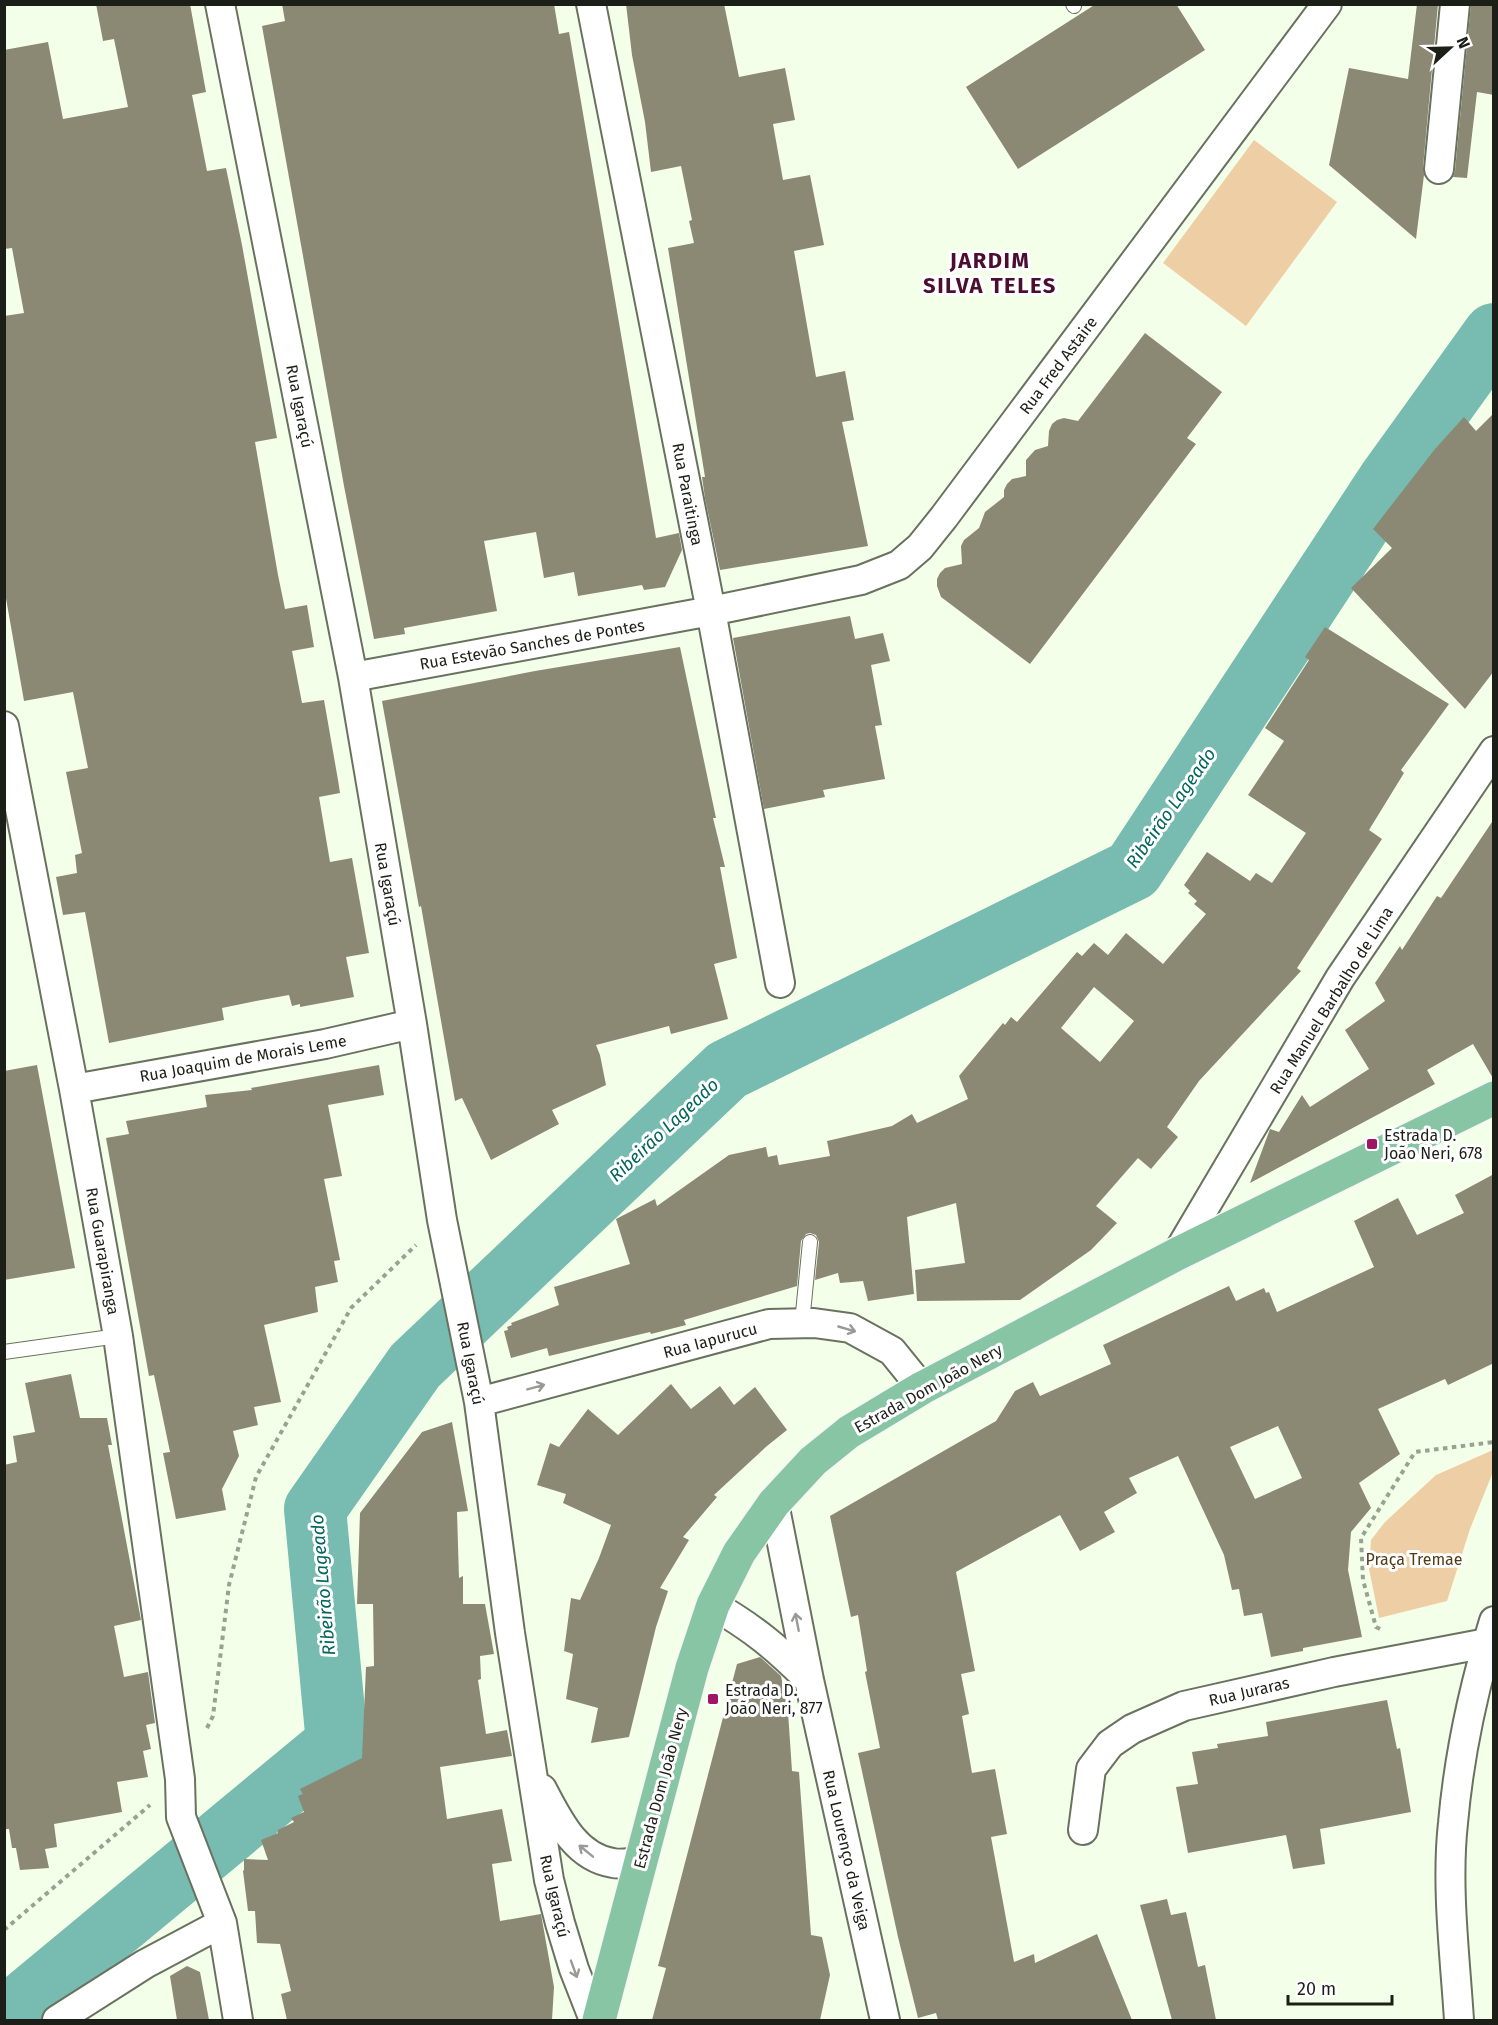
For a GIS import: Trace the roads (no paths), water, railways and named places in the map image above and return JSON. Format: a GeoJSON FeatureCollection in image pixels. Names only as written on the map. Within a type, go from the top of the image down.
{"type":"FeatureCollection","features":[{"type":"Feature","properties":{"kind":"main road","name":"Estrada Dom João Nery"},"geometry":{"type":"LineString","coordinates":[[599,2020],[692,1668],[713,1605],[739,1552],[774,1503],[813,1461],[849,1432],[922,1388],[1177,1254],[1494,1098]]}},
{"type":"Feature","properties":{"kind":"street","name":"Rua Igaraçú"},"geometry":{"type":"LineString","coordinates":[[220,4],[353,677],[412,1024],[442,1220],[478,1395],[510,1633],[549,1880],[574,1969],[594,2020]]}},
{"type":"Feature","properties":{"kind":"street","name":"Rua Paraitinga"},"geometry":{"type":"LineString","coordinates":[[591,4],[711,611],[780,983]]}},
{"type":"Feature","properties":{"kind":"street","name":"Rua Fred Astaire"},"geometry":{"type":"LineString","coordinates":[[711,611],[861,580],[899,565],[920,547],[1327,4]]}},
{"type":"Feature","properties":{"kind":"street"},"geometry":{"type":"LineString","coordinates":[[1439,169],[1455,4]]}},
{"type":"Feature","properties":{"kind":"street","name":"Rua Estevão Sanches de Pontes"},"geometry":{"type":"LineString","coordinates":[[353,677],[711,611]]}},
{"type":"Feature","properties":{"kind":"street","name":"Rua Guarapiranga"},"geometry":{"type":"LineString","coordinates":[[4,726],[74,1089],[118,1336],[180,1779],[182,1817],[218,1913]]}},
{"type":"Feature","properties":{"kind":"street","name":"Rua Manuel Barbalho de Lima"},"geometry":{"type":"LineString","coordinates":[[1177,1254],[1340,978],[1494,751]]}},
{"type":"Feature","properties":{"kind":"street","name":"Rua Joaquim de Morais Leme"},"geometry":{"type":"LineString","coordinates":[[74,1089],[325,1044],[412,1024]]}},
{"type":"Feature","properties":{"kind":"street","name":"Rua Iapurucu"},"geometry":{"type":"LineString","coordinates":[[478,1395],[769,1324],[802,1323],[850,1328],[892,1351],[922,1388]]}},
{"type":"Feature","properties":{"kind":"street","name":"Rua Lourenço da Veiga"},"geometry":{"type":"LineString","coordinates":[[774,1503],[808,1680],[885,2020]]}},
{"type":"Feature","properties":{"kind":"street"},"geometry":{"type":"LineString","coordinates":[[713,1605],[746,1624],[777,1648],[808,1680]]}},
{"type":"Feature","properties":{"kind":"street"},"geometry":{"type":"LineString","coordinates":[[1459,2020],[1452,1900],[1452,1825],[1465,1738],[1490,1632]]}},
{"type":"Feature","properties":{"kind":"street","name":"Rua Juraras"},"geometry":{"type":"LineString","coordinates":[[1083,1830],[1091,1768],[1110,1744],[1132,1729],[1184,1706],[1334,1672],[1425,1655],[1490,1632]]}},
{"type":"Feature","properties":{"kind":"street","name":"Rua Igaraçú"},"geometry":{"type":"LineString","coordinates":[[531,1768],[556,1816],[571,1838],[592,1857],[614,1863],[641,1862]]}},
{"type":"Feature","properties":{"kind":"street"},"geometry":{"type":"LineString","coordinates":[[57,2020],[145,1964],[218,1913],[238,2020]]}},
{"type":"Feature","properties":{"kind":"lane"},"geometry":{"type":"LineString","coordinates":[[802,1323],[810,1242]]}},
{"type":"Feature","properties":{"kind":"lane"},"geometry":{"type":"LineString","coordinates":[[4,1352],[118,1336]]}},
{"type":"Feature","properties":{"kind":"waterway","name":"Ribeirão Lageado"},"geometry":{"type":"LineString","coordinates":[[4,2019],[337,1743],[315,1509],[415,1366],[727,1070],[1133,870],[1389,480],[1494,334]]}},
{"type":"Feature","properties":{"kind":"place","name":"Estrada D. João Neri, 678"},"geometry":{"type":"Point","coordinates":[1372,1144]}},
{"type":"Feature","properties":{"kind":"place","name":"Estrada D. João Neri, 877"},"geometry":{"type":"Point","coordinates":[713,1699]}},
{"type":"Feature","properties":{"kind":"district","name":"JARDIM SILVA TELES"},"geometry":{"type":"Point","coordinates":[990,272]}},
{"type":"Feature","properties":{"kind":"park label","name":"Praça Tremae"},"geometry":{"type":"Point","coordinates":[1414,1559]}}]}
